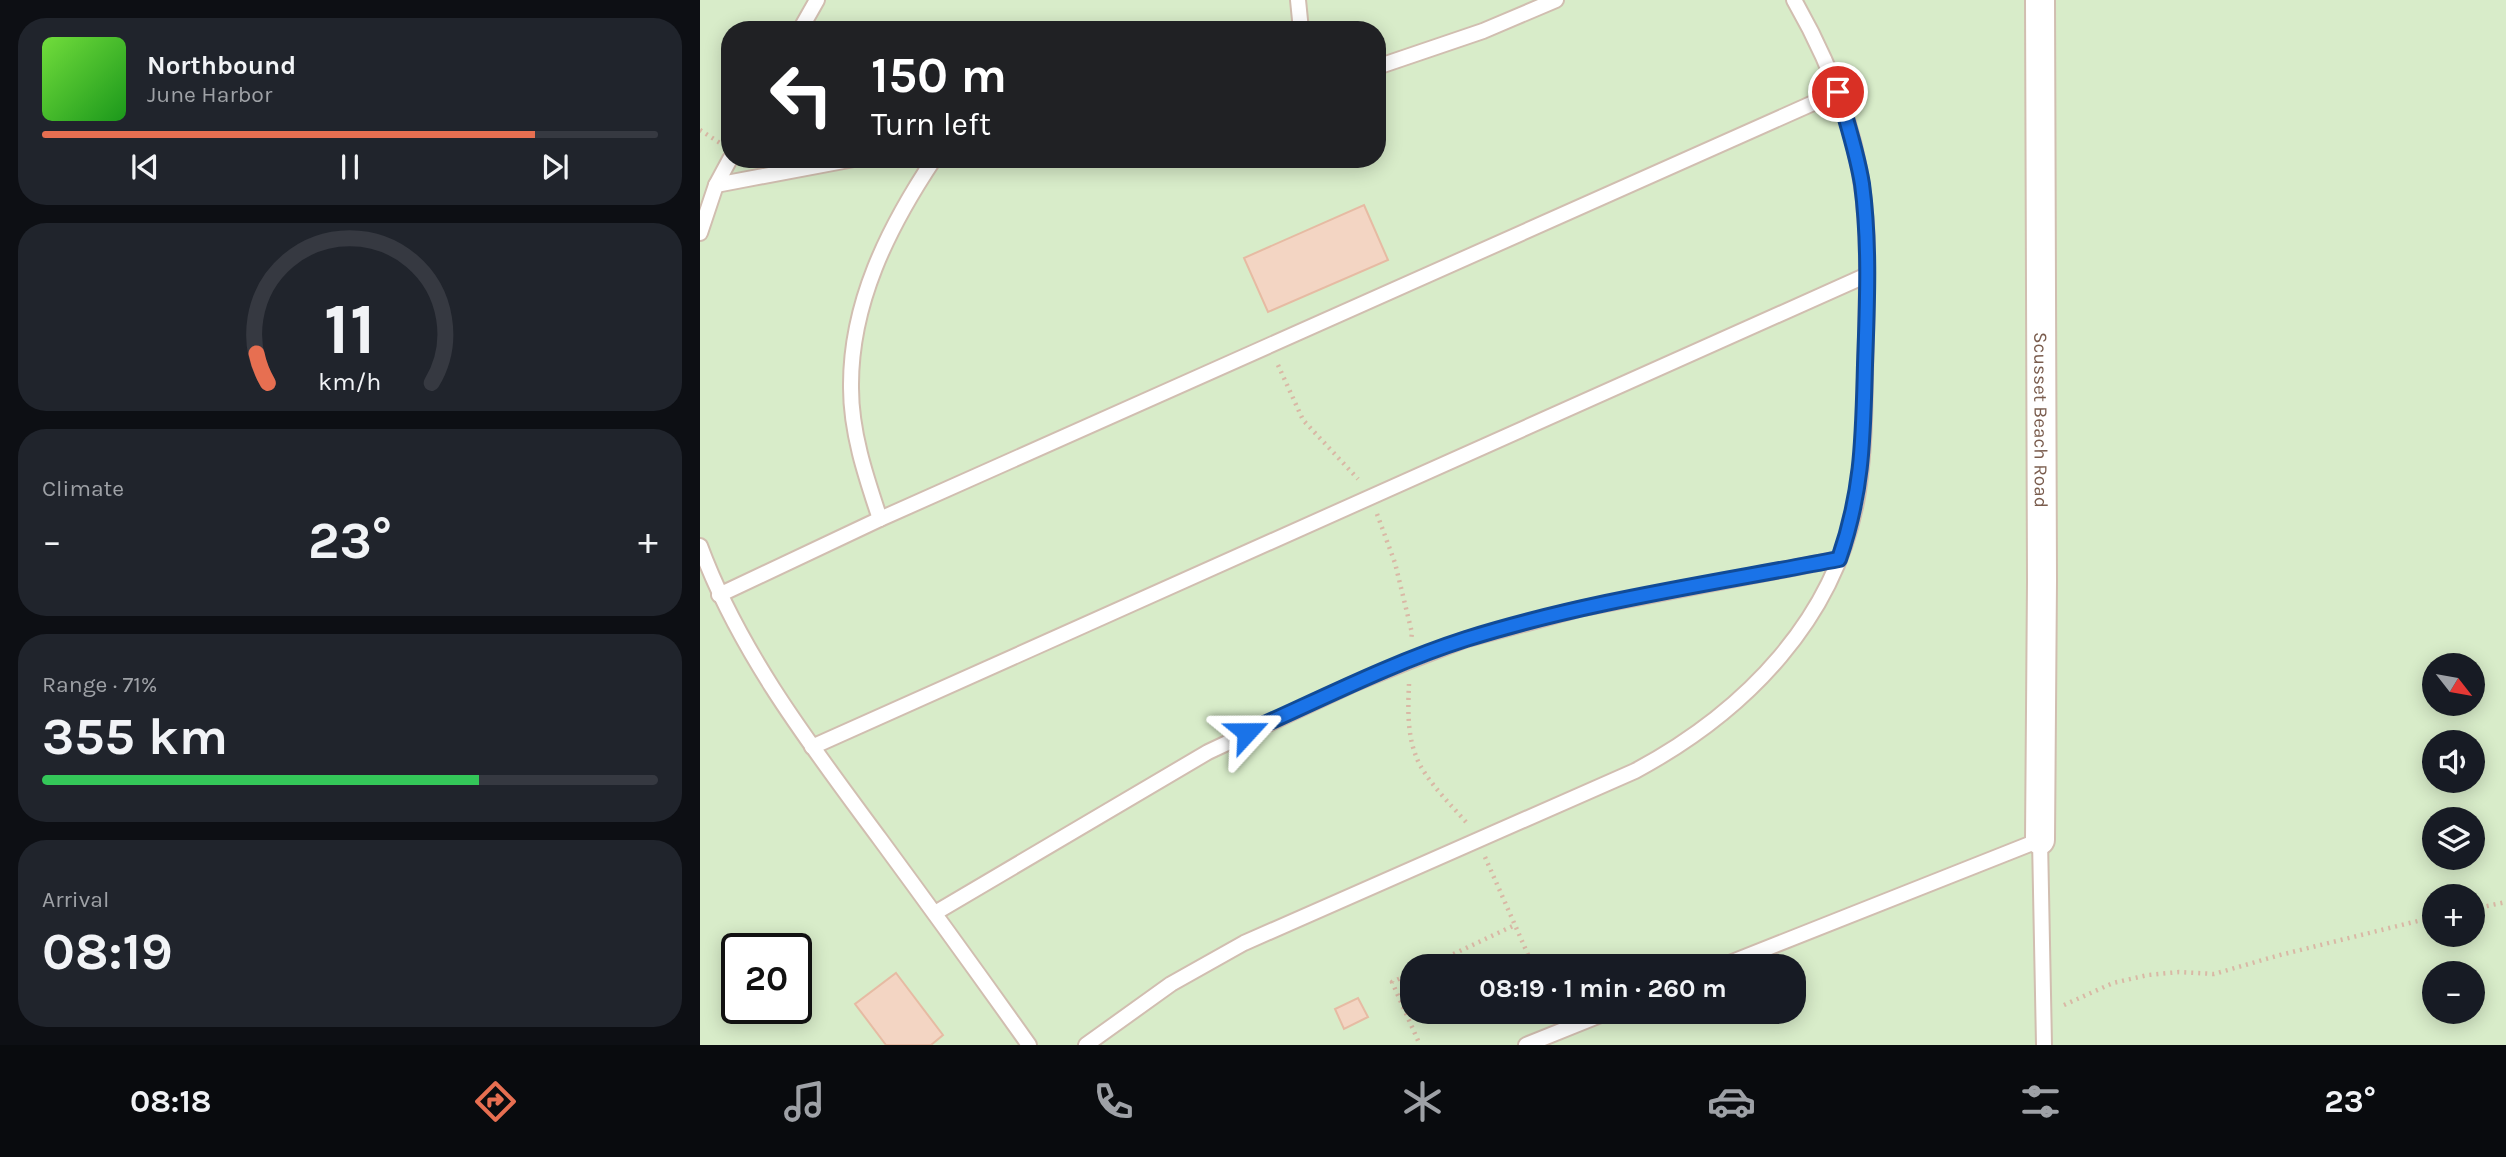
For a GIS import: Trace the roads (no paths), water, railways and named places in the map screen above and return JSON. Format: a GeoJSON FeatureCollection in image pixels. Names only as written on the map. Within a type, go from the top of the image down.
{"type":"FeatureCollection","features":[{"type":"Feature","properties":{"kind":"street","name":"Scusset Beach Road"},"geometry":{"type":"LineString","coordinates":[[2040,0],[2040,840]]}},
{"type":"Feature","properties":{"kind":"lane"},"geometry":{"type":"LineString","coordinates":[[805,21],[817,0]]}},
{"type":"Feature","properties":{"kind":"lane"},"geometry":{"type":"LineString","coordinates":[[1298,0],[1300,21]]}},
{"type":"Feature","properties":{"kind":"lane"},"geometry":{"type":"LineString","coordinates":[[1386,64],[1483,31],[1556,0]]}},
{"type":"Feature","properties":{"kind":"lane"},"geometry":{"type":"LineString","coordinates":[[1086,1045],[1171,984],[1244,943],[1635,771],[1672,751],[1709,726],[1776,665],[1808,622],[1839,559],[1855,504],[1862,454],[1866,224],[1851,134],[1838,92],[1794,0]]}},
{"type":"Feature","properties":{"kind":"lane"},"geometry":{"type":"LineString","coordinates":[[719,595],[880,519],[1838,92]]}},
{"type":"Feature","properties":{"kind":"lane"},"geometry":{"type":"LineString","coordinates":[[700,233],[716,185],[725,168]]}},
{"type":"Feature","properties":{"kind":"lane"},"geometry":{"type":"LineString","coordinates":[[716,185],[806,168]]}},
{"type":"Feature","properties":{"kind":"lane"},"geometry":{"type":"LineString","coordinates":[[880,519],[855,432],[851,389],[854,342],[863,300],[880,254],[897,219],[928,168]]}},
{"type":"Feature","properties":{"kind":"lane"},"geometry":{"type":"LineString","coordinates":[[812,747],[1867,275]]}},
{"type":"Feature","properties":{"kind":"lane"},"geometry":{"type":"LineString","coordinates":[[700,546],[732,622],[812,747],[1029,1045]]}},
{"type":"Feature","properties":{"kind":"lane"},"geometry":{"type":"LineString","coordinates":[[935,913],[1208,752],[1351,685],[1421,656],[1464,640],[1579,609],[1839,559]]}},
{"type":"Feature","properties":{"kind":"lane"},"geometry":{"type":"LineString","coordinates":[[1752,954],[2040,840],[2044,1045]]}},
{"type":"Feature","properties":{"kind":"lane"},"geometry":{"type":"LineString","coordinates":[[1526,1045],[1578,1024]]}}]}
